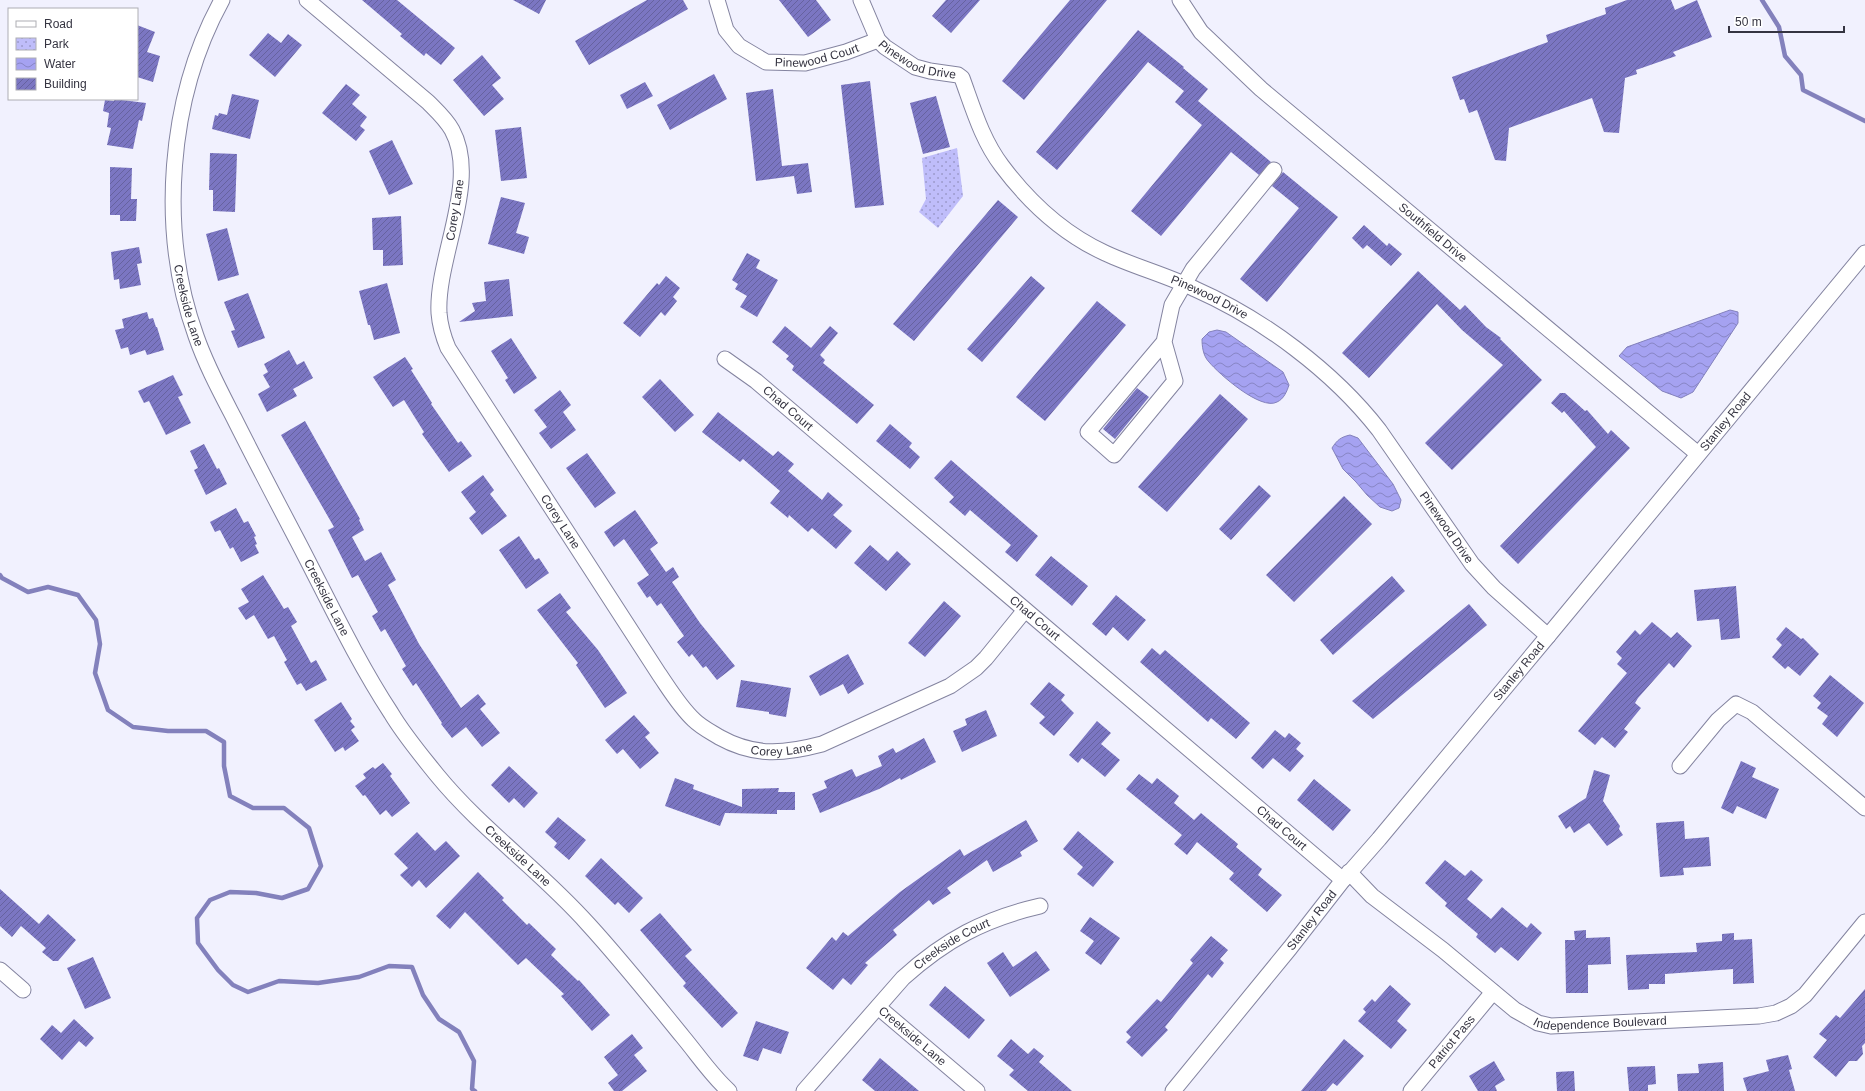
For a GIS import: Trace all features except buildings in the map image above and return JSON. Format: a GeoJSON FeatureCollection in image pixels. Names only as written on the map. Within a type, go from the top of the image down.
{"type":"FeatureCollection","features":[{"type":"Feature","properties":{"kind":"street","name":"Creekside Lane"},"geometry":{"type":"LineString","coordinates":[[222,0],[201,44],[191,74],[177,137],[174,169],[174,214],[181,283],[196,336],[208,366],[364,669],[392,715],[455,795],[510,851],[586,921],[729,1091]]}},
{"type":"Feature","properties":{"kind":"street","name":"Corey Lane"},"geometry":{"type":"LineString","coordinates":[[307,0],[428,102],[444,118],[452,131],[459,148],[461,165],[460,184],[439,295],[440,328],[448,348],[659,674],[681,705],[694,720],[731,744],[748,750],[765,753],[783,752],[800,750],[822,744],[950,686],[976,668],[1026,610]]}},
{"type":"Feature","properties":{"kind":"street","name":"Pinewood Court"},"geometry":{"type":"LineString","coordinates":[[717,0],[726,30],[739,46],[766,62],[804,63],[846,52],[878,40]]}},
{"type":"Feature","properties":{"kind":"street","name":"Pinewood Drive"},"geometry":{"type":"LineString","coordinates":[[861,0],[878,40],[885,47],[915,67],[962,78],[987,143],[1002,166],[1030,198],[1062,227],[1106,253],[1185,284],[1220,301],[1276,335],[1325,374],[1363,409],[1472,564],[1494,588],[1548,636]]}},
{"type":"Feature","properties":{"kind":"street","name":"Southfield Drive"},"geometry":{"type":"LineString","coordinates":[[1180,0],[1201,32],[1261,89],[1698,454]]}},
{"type":"Feature","properties":{"kind":"street"},"geometry":{"type":"LineString","coordinates":[[1164,342],[1088,432],[1114,455],[1175,381],[1164,342],[1172,304],[1193,269],[1274,170]]}},
{"type":"Feature","properties":{"kind":"street","name":"Stanley Road"},"geometry":{"type":"LineString","coordinates":[[1173,1091],[1290,948],[1346,876],[1548,636],[1865,253]]}},
{"type":"Feature","properties":{"kind":"street","name":"Chad Court"},"geometry":{"type":"LineString","coordinates":[[725,359],[756,381],[1026,610],[1346,876]]}},
{"type":"Feature","properties":{"kind":"street"},"geometry":{"type":"LineString","coordinates":[[1680,766],[1718,720],[1736,704],[1752,712],[1865,808]]}},
{"type":"Feature","properties":{"kind":"street","name":"Independence Boulevard"},"geometry":{"type":"LineString","coordinates":[[1346,876],[1443,950],[1526,1018],[1551,1026],[1564,1027],[1759,1016],[1776,1013],[1791,1006],[1805,995],[1865,922]]}},
{"type":"Feature","properties":{"kind":"street","name":"Creekside Court"},"geometry":{"type":"LineString","coordinates":[[878,1007],[903,978],[946,943],[978,926],[1017,911],[1040,906]]}},
{"type":"Feature","properties":{"kind":"street"},"geometry":{"type":"LineString","coordinates":[[0,970],[23,990]]}},
{"type":"Feature","properties":{"kind":"street","name":"Patriot Pass"},"geometry":{"type":"LineString","coordinates":[[1411,1091],[1493,992]]}},
{"type":"Feature","properties":{"kind":"street","name":"Creekside Lane"},"geometry":{"type":"LineString","coordinates":[[804,1091],[878,1007],[977,1091]]}},
{"type":"Feature","properties":{"kind":"green space"},"geometry":{"type":"Polygon","coordinates":[[[957,148],[963,196],[938,228],[919,212],[926,199],[922,158],[957,148]]]}},
{"type":"Feature","properties":{"kind":"water"},"geometry":{"type":"Polygon","coordinates":[[[1730,310],[1738,312],[1738,323],[1693,392],[1681,398],[1662,391],[1619,356],[1627,347],[1730,310]]]}},
{"type":"Feature","properties":{"kind":"water"},"geometry":{"type":"Polygon","coordinates":[[[1217,330],[1226,332],[1283,372],[1289,385],[1282,399],[1277,402],[1270,403],[1261,401],[1241,390],[1214,368],[1205,357],[1202,339],[1209,332],[1217,330]]]}},
{"type":"Feature","properties":{"kind":"water"},"geometry":{"type":"Polygon","coordinates":[[[1350,435],[1358,438],[1393,484],[1401,500],[1399,508],[1392,511],[1380,507],[1343,469],[1332,448],[1340,439],[1350,435]]]}},
{"type":"Feature","properties":{"kind":"waterway"},"geometry":{"type":"LineString","coordinates":[[1762,0],[1779,27],[1785,56],[1801,75],[1803,90],[1865,121]]}},
{"type":"Feature","properties":{"kind":"waterway"},"geometry":{"type":"LineString","coordinates":[[0,575],[2,578],[28,592],[48,587],[78,595],[96,620],[100,644],[95,673],[108,710],[133,727],[168,731],[206,731],[224,742],[224,766],[230,796],[253,808],[284,808],[309,828],[321,866],[308,889],[282,898],[256,893],[230,892],[210,900],[197,918],[198,943],[218,970],[233,985],[248,992],[279,981],[318,983],[359,977],[389,966],[412,967],[423,995],[439,1019],[459,1032],[474,1061],[472,1089],[475,1091]]}}]}
